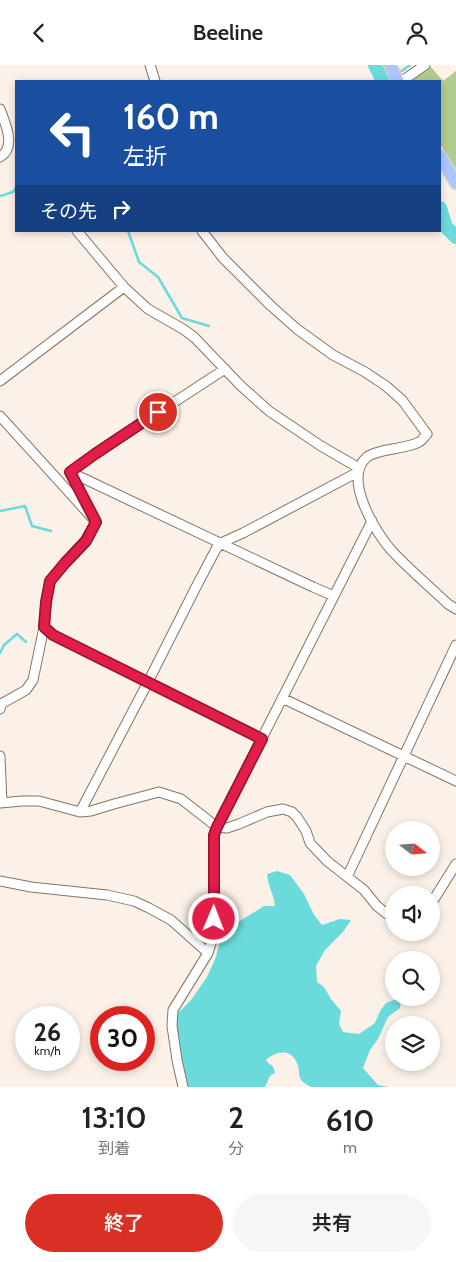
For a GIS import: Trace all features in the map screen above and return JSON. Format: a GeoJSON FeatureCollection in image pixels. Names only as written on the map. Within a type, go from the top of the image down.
{"type":"FeatureCollection","features":[{"type":"Feature","properties":{"kind":"main road"},"geometry":{"type":"LineString","coordinates":[[441,158],[456,183]]}},
{"type":"Feature","properties":{"kind":"street"},"geometry":{"type":"LineString","coordinates":[[150,65],[155,80]]}},
{"type":"Feature","properties":{"kind":"street"},"geometry":{"type":"LineString","coordinates":[[396,75],[425,65]]}},
{"type":"Feature","properties":{"kind":"street"},"geometry":{"type":"LineString","coordinates":[[0,109],[9,135],[8,147],[3,156],[0,157]]}},
{"type":"Feature","properties":{"kind":"street"},"geometry":{"type":"LineString","coordinates":[[78,232],[124,287],[148,309],[194,337],[241,386],[269,411],[359,470]]}},
{"type":"Feature","properties":{"kind":"street"},"geometry":{"type":"LineString","coordinates":[[203,232],[223,258],[297,329],[386,386],[402,400],[426,434],[420,442],[368,456],[359,470],[358,484],[364,506],[392,551],[448,604],[456,609]]}},
{"type":"Feature","properties":{"kind":"street"},"geometry":{"type":"LineString","coordinates":[[0,381],[124,287]]}},
{"type":"Feature","properties":{"kind":"street"},"geometry":{"type":"LineString","coordinates":[[70,472],[103,448],[225,369]]}},
{"type":"Feature","properties":{"kind":"street"},"geometry":{"type":"LineString","coordinates":[[0,416],[96,522]]}},
{"type":"Feature","properties":{"kind":"street"},"geometry":{"type":"LineString","coordinates":[[80,812],[216,549],[221,543],[359,470]]}},
{"type":"Feature","properties":{"kind":"street"},"geometry":{"type":"LineString","coordinates":[[70,472],[96,522]]}},
{"type":"Feature","properties":{"kind":"street"},"geometry":{"type":"LineString","coordinates":[[70,472],[334,596]]}},
{"type":"Feature","properties":{"kind":"street"},"geometry":{"type":"LineString","coordinates":[[184,1087],[177,1060],[172,1026],[173,1011],[208,953],[214,934],[214,835],[372,521]]}},
{"type":"Feature","properties":{"kind":"street"},"geometry":{"type":"LineString","coordinates":[[0,709],[1,704],[26,690],[33,680],[44,627],[50,581],[86,541],[96,522]]}},
{"type":"Feature","properties":{"kind":"street"},"geometry":{"type":"LineString","coordinates":[[44,627],[53,635],[262,739]]}},
{"type":"Feature","properties":{"kind":"street"},"geometry":{"type":"LineString","coordinates":[[347,877],[456,645]]}},
{"type":"Feature","properties":{"kind":"street"},"geometry":{"type":"LineString","coordinates":[[282,698],[456,781]]}},
{"type":"Feature","properties":{"kind":"street"},"geometry":{"type":"LineString","coordinates":[[0,755],[1,803],[39,801],[80,812],[91,811],[159,792],[181,799],[217,827],[227,828],[267,811],[283,809],[292,812],[306,831],[310,843],[327,861],[364,890],[385,912]]}},
{"type":"Feature","properties":{"kind":"street"},"geometry":{"type":"LineString","coordinates":[[440,890],[456,864]]}},
{"type":"Feature","properties":{"kind":"street"},"geometry":{"type":"LineString","coordinates":[[0,881],[31,887],[107,895],[134,901],[171,921],[208,953]]}},
{"type":"Feature","properties":{"kind":"green space"},"geometry":{"type":"Polygon","coordinates":[[[431,67],[443,81],[456,71],[456,169],[441,146],[441,80],[412,80],[431,67]]]}},
{"type":"Feature","properties":{"kind":"water"},"geometry":{"type":"Polygon","coordinates":[[[277,871],[290,875],[304,894],[314,915],[322,925],[340,919],[351,920],[343,932],[325,950],[316,966],[317,982],[324,987],[341,1011],[339,1024],[343,1032],[359,1034],[375,1023],[385,1004],[385,1006],[400,1006],[389,1016],[385,1016],[385,1024],[378,1039],[370,1050],[363,1068],[378,1085],[389,1087],[311,1087],[300,1078],[298,1065],[293,1057],[290,1054],[278,1053],[266,1060],[273,1066],[275,1073],[270,1076],[265,1087],[185,1087],[175,1024],[177,1014],[191,1000],[207,977],[216,957],[219,944],[230,927],[264,906],[275,906],[267,874],[277,871]]]}},
{"type":"Feature","properties":{"kind":"waterway"},"geometry":{"type":"LineString","coordinates":[[375,65],[382,80]]}},
{"type":"Feature","properties":{"kind":"waterway"},"geometry":{"type":"LineString","coordinates":[[399,73],[410,65]]}},
{"type":"Feature","properties":{"kind":"waterway"},"geometry":{"type":"LineString","coordinates":[[388,80],[392,77]]}},
{"type":"Feature","properties":{"kind":"waterway"},"geometry":{"type":"LineString","coordinates":[[0,196],[13,192],[15,189]]}},
{"type":"Feature","properties":{"kind":"waterway"},"geometry":{"type":"LineString","coordinates":[[441,211],[446,227],[456,237]]}},
{"type":"Feature","properties":{"kind":"waterway"},"geometry":{"type":"LineString","coordinates":[[128,232],[139,262],[158,277],[182,318],[209,326]]}},
{"type":"Feature","properties":{"kind":"waterway"},"geometry":{"type":"LineString","coordinates":[[0,511],[25,506],[32,526],[51,531]]}},
{"type":"Feature","properties":{"kind":"waterway"},"geometry":{"type":"LineString","coordinates":[[0,653],[4,645],[17,634],[26,642]]}},
{"type":"Feature","properties":{"kind":"route"},"geometry":{"type":"LineString","coordinates":[[158,412],[70,472],[96,522],[86,541],[50,581],[44,627],[53,635],[262,739],[214,835],[214,919]]}}]}
